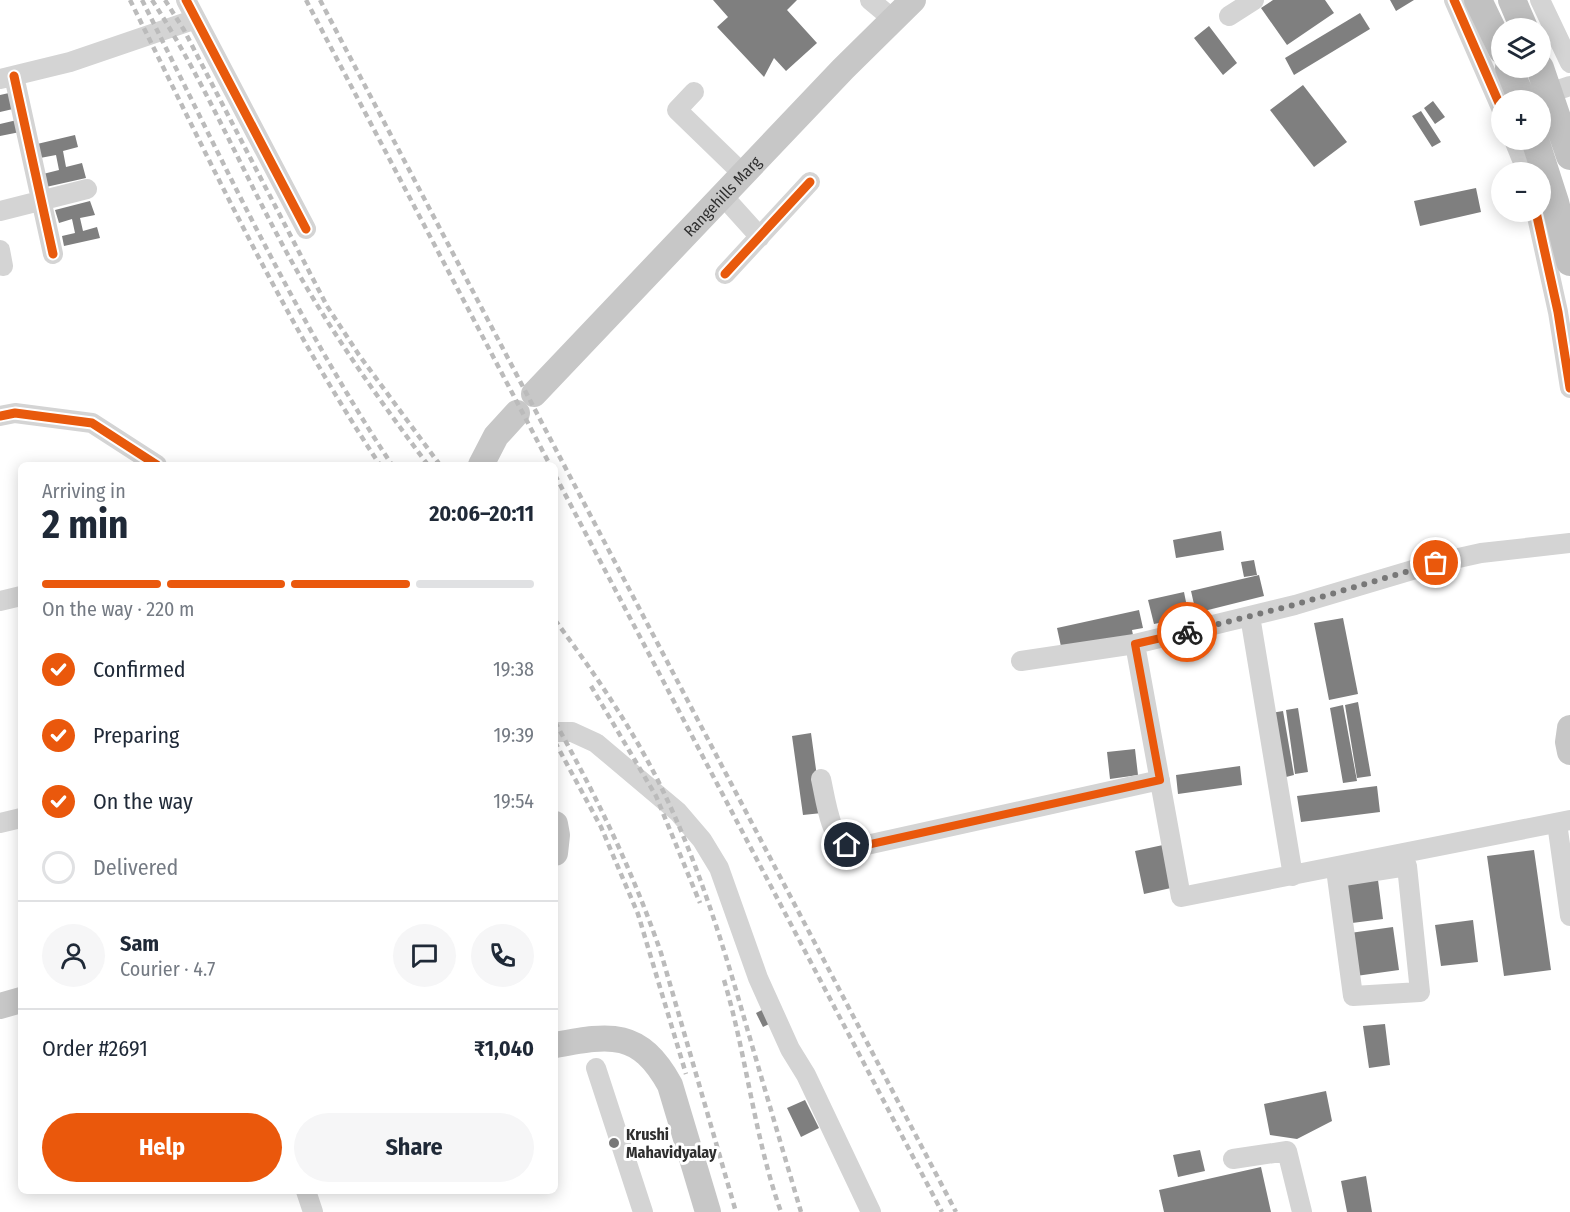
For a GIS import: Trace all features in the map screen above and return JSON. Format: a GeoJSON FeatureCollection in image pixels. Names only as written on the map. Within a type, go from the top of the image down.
{"type":"FeatureCollection","features":[{"type":"Feature","properties":{"kind":"highway"},"geometry":{"type":"LineString","coordinates":[[1478,0],[1491,27]]}},
{"type":"Feature","properties":{"kind":"highway"},"geometry":{"type":"LineString","coordinates":[[1512,0],[1520,18]]}},
{"type":"Feature","properties":{"kind":"highway"},"geometry":{"type":"LineString","coordinates":[[1553,82],[1570,156]]}},
{"type":"Feature","properties":{"kind":"highway"},"geometry":{"type":"LineString","coordinates":[[1538,150],[1555,202],[1570,262]]}},
{"type":"Feature","properties":{"kind":"main road","name":"Rangehills Marg"},"geometry":{"type":"LineString","coordinates":[[534,394],[743,174],[914,0]]}},
{"type":"Feature","properties":{"kind":"main road"},"geometry":{"type":"LineString","coordinates":[[483,462],[496,436],[517,413]]}},
{"type":"Feature","properties":{"kind":"main road"},"geometry":{"type":"LineString","coordinates":[[1570,728],[1568,742],[1570,752]]}},
{"type":"Feature","properties":{"kind":"main road"},"geometry":{"type":"LineString","coordinates":[[0,1006],[18,1001]]}},
{"type":"Feature","properties":{"kind":"main road"},"geometry":{"type":"LineString","coordinates":[[558,1044],[596,1038],[615,1038],[632,1043],[660,1067],[670,1085],[708,1212]]}},
{"type":"Feature","properties":{"kind":"street"},"geometry":{"type":"LineString","coordinates":[[186,0],[306,229]]}},
{"type":"Feature","properties":{"kind":"street"},"geometry":{"type":"LineString","coordinates":[[870,0],[894,20]]}},
{"type":"Feature","properties":{"kind":"street"},"geometry":{"type":"LineString","coordinates":[[1229,16],[1254,0]]}},
{"type":"Feature","properties":{"kind":"street"},"geometry":{"type":"LineString","coordinates":[[1454,0],[1493,90]]}},
{"type":"Feature","properties":{"kind":"street"},"geometry":{"type":"LineString","coordinates":[[1540,0],[1570,63]]}},
{"type":"Feature","properties":{"kind":"street"},"geometry":{"type":"LineString","coordinates":[[54,254],[7,77],[70,62],[196,19]]}},
{"type":"Feature","properties":{"kind":"street"},"geometry":{"type":"LineString","coordinates":[[694,92],[677,110],[743,174]]}},
{"type":"Feature","properties":{"kind":"street"},"geometry":{"type":"LineString","coordinates":[[725,274],[810,182]]}},
{"type":"Feature","properties":{"kind":"street"},"geometry":{"type":"LineString","coordinates":[[0,212],[87,189]]}},
{"type":"Feature","properties":{"kind":"street"},"geometry":{"type":"LineString","coordinates":[[723,196],[760,237]]}},
{"type":"Feature","properties":{"kind":"street"},"geometry":{"type":"LineString","coordinates":[[1538,222],[1558,312],[1570,388]]}},
{"type":"Feature","properties":{"kind":"street"},"geometry":{"type":"LineString","coordinates":[[0,416],[15,413],[92,423],[152,462]]}},
{"type":"Feature","properties":{"kind":"street"},"geometry":{"type":"LineString","coordinates":[[1021,661],[1135,644],[1250,616],[1436,563],[1481,553],[1570,543]]}},
{"type":"Feature","properties":{"kind":"street"},"geometry":{"type":"LineString","coordinates":[[0,601],[18,597]]}},
{"type":"Feature","properties":{"kind":"street"},"geometry":{"type":"LineString","coordinates":[[1250,616],[1293,876]]}},
{"type":"Feature","properties":{"kind":"street"},"geometry":{"type":"LineString","coordinates":[[1135,644],[1181,897],[1293,876],[1337,872],[1407,866],[1419,992],[1353,996],[1337,872]]}},
{"type":"Feature","properties":{"kind":"street"},"geometry":{"type":"LineString","coordinates":[[558,732],[572,732],[596,743],[678,812],[702,840],[719,868],[758,978],[790,1049],[806,1076],[871,1212]]}},
{"type":"Feature","properties":{"kind":"street"},"geometry":{"type":"LineString","coordinates":[[821,779],[832,827],[837,838],[847,845],[862,846],[1160,780]]}},
{"type":"Feature","properties":{"kind":"street"},"geometry":{"type":"LineString","coordinates":[[0,823],[18,819]]}},
{"type":"Feature","properties":{"kind":"street"},"geometry":{"type":"LineString","coordinates":[[1337,872],[1563,821],[1570,916]]}},
{"type":"Feature","properties":{"kind":"street"},"geometry":{"type":"LineString","coordinates":[[596,1068],[643,1212]]}},
{"type":"Feature","properties":{"kind":"street"},"geometry":{"type":"LineString","coordinates":[[1233,1159],[1287,1151],[1302,1212]]}},
{"type":"Feature","properties":{"kind":"street"},"geometry":{"type":"LineString","coordinates":[[307,1194],[313,1212]]}},
{"type":"Feature","properties":{"kind":"building"},"geometry":{"type":"Polygon","coordinates":[[[713,0],[797,0],[787,10],[817,43],[786,71],[774,58],[764,77],[717,27],[728,17],[713,0]]]}},
{"type":"Feature","properties":{"kind":"building"},"geometry":{"type":"Polygon","coordinates":[[[1273,0],[1325,0],[1334,13],[1287,45],[1261,8],[1273,0]]]}},
{"type":"Feature","properties":{"kind":"building"},"geometry":{"type":"Polygon","coordinates":[[[1390,0],[1414,0],[1396,11],[1390,0]]]}},
{"type":"Feature","properties":{"kind":"building"},"geometry":{"type":"Polygon","coordinates":[[[1360,13],[1370,29],[1294,75],[1285,58],[1360,13]]]}},
{"type":"Feature","properties":{"kind":"building"},"geometry":{"type":"Polygon","coordinates":[[[1209,26],[1237,63],[1223,75],[1194,38],[1209,26]]]}},
{"type":"Feature","properties":{"kind":"building"},"geometry":{"type":"Polygon","coordinates":[[[1303,85],[1347,142],[1314,167],[1270,110],[1303,85]]]}},
{"type":"Feature","properties":{"kind":"building"},"geometry":{"type":"Polygon","coordinates":[[[9,93],[13,109],[0,112],[0,95],[9,93]]]}},
{"type":"Feature","properties":{"kind":"building"},"geometry":{"type":"Polygon","coordinates":[[[1433,101],[1445,117],[1435,124],[1424,108],[1433,101]]]}},
{"type":"Feature","properties":{"kind":"building"},"geometry":{"type":"Polygon","coordinates":[[[1421,111],[1441,142],[1432,147],[1412,116],[1421,111]]]}},
{"type":"Feature","properties":{"kind":"building"},"geometry":{"type":"Polygon","coordinates":[[[17,120],[20,132],[0,136],[0,124],[17,120]]]}},
{"type":"Feature","properties":{"kind":"building"},"geometry":{"type":"Polygon","coordinates":[[[75,135],[78,147],[63,151],[66,167],[82,163],[86,178],[46,187],[43,174],[59,170],[56,155],[40,158],[37,144],[75,135]]]}},
{"type":"Feature","properties":{"kind":"building"},"geometry":{"type":"Polygon","coordinates":[[[1476,188],[1481,212],[1420,226],[1414,201],[1476,188]]]}},
{"type":"Feature","properties":{"kind":"building"},"geometry":{"type":"Polygon","coordinates":[[[90,201],[95,215],[80,218],[83,231],[97,227],[100,238],[64,246],[62,236],[75,233],[72,219],[59,223],[55,210],[90,201]]]}},
{"type":"Feature","properties":{"kind":"building"},"geometry":{"type":"Polygon","coordinates":[[[1221,531],[1224,550],[1176,558],[1173,540],[1221,531]]]}},
{"type":"Feature","properties":{"kind":"building"},"geometry":{"type":"Polygon","coordinates":[[[1254,560],[1257,575],[1244,577],[1241,562],[1254,560]]]}},
{"type":"Feature","properties":{"kind":"building"},"geometry":{"type":"Polygon","coordinates":[[[1259,575],[1264,596],[1196,613],[1191,591],[1259,575]]]}},
{"type":"Feature","properties":{"kind":"building"},"geometry":{"type":"Polygon","coordinates":[[[1184,592],[1189,617],[1154,624],[1148,600],[1184,592]]]}},
{"type":"Feature","properties":{"kind":"building"},"geometry":{"type":"Polygon","coordinates":[[[1139,610],[1143,628],[1132,630],[1133,635],[1062,651],[1057,628],[1139,610]]]}},
{"type":"Feature","properties":{"kind":"building"},"geometry":{"type":"Polygon","coordinates":[[[1343,618],[1358,694],[1329,700],[1314,623],[1343,618]]]}},
{"type":"Feature","properties":{"kind":"building"},"geometry":{"type":"Polygon","coordinates":[[[1358,702],[1371,776],[1357,778],[1345,705],[1358,702]]]}},
{"type":"Feature","properties":{"kind":"building"},"geometry":{"type":"Polygon","coordinates":[[[1343,705],[1357,781],[1343,783],[1330,708],[1343,705]]]}},
{"type":"Feature","properties":{"kind":"building"},"geometry":{"type":"Polygon","coordinates":[[[1298,708],[1308,772],[1295,774],[1286,710],[1298,708]]]}},
{"type":"Feature","properties":{"kind":"building"},"geometry":{"type":"Polygon","coordinates":[[[1283,711],[1294,775],[1282,778],[1271,713],[1283,711]]]}},
{"type":"Feature","properties":{"kind":"building"},"geometry":{"type":"Polygon","coordinates":[[[811,733],[822,813],[803,815],[792,736],[811,733]]]}},
{"type":"Feature","properties":{"kind":"building"},"geometry":{"type":"Polygon","coordinates":[[[1135,749],[1138,775],[1110,779],[1107,752],[1135,749]]]}},
{"type":"Feature","properties":{"kind":"building"},"geometry":{"type":"Polygon","coordinates":[[[1240,766],[1242,785],[1178,794],[1176,775],[1240,766]]]}},
{"type":"Feature","properties":{"kind":"building"},"geometry":{"type":"Polygon","coordinates":[[[1377,786],[1380,812],[1301,822],[1297,796],[1377,786]]]}},
{"type":"Feature","properties":{"kind":"building"},"geometry":{"type":"Polygon","coordinates":[[[1163,845],[1171,888],[1144,894],[1135,851],[1163,845]]]}},
{"type":"Feature","properties":{"kind":"building"},"geometry":{"type":"Polygon","coordinates":[[[1534,850],[1551,970],[1504,976],[1487,856],[1534,850]]]}},
{"type":"Feature","properties":{"kind":"building"},"geometry":{"type":"Polygon","coordinates":[[[1378,880],[1383,919],[1352,923],[1347,884],[1378,880]]]}},
{"type":"Feature","properties":{"kind":"building"},"geometry":{"type":"Polygon","coordinates":[[[1473,920],[1478,962],[1441,966],[1435,925],[1473,920]]]}},
{"type":"Feature","properties":{"kind":"building"},"geometry":{"type":"Polygon","coordinates":[[[1393,927],[1399,970],[1356,976],[1350,933],[1393,927]]]}},
{"type":"Feature","properties":{"kind":"building"},"geometry":{"type":"Polygon","coordinates":[[[764,1009],[771,1023],[763,1027],[756,1013],[764,1009]]]}},
{"type":"Feature","properties":{"kind":"building"},"geometry":{"type":"Polygon","coordinates":[[[1385,1024],[1390,1065],[1369,1068],[1363,1026],[1385,1024]]]}},
{"type":"Feature","properties":{"kind":"building"},"geometry":{"type":"Polygon","coordinates":[[[1326,1091],[1332,1121],[1297,1139],[1270,1135],[1264,1104],[1326,1091]]]}},
{"type":"Feature","properties":{"kind":"building"},"geometry":{"type":"Polygon","coordinates":[[[805,1100],[819,1128],[801,1137],[787,1108],[805,1100]]]}},
{"type":"Feature","properties":{"kind":"building"},"geometry":{"type":"Polygon","coordinates":[[[1200,1150],[1205,1171],[1178,1177],[1173,1155],[1200,1150]]]}},
{"type":"Feature","properties":{"kind":"building"},"geometry":{"type":"Polygon","coordinates":[[[1261,1167],[1271,1212],[1164,1212],[1159,1190],[1261,1167]]]}},
{"type":"Feature","properties":{"kind":"building"},"geometry":{"type":"Polygon","coordinates":[[[1366,1176],[1372,1212],[1347,1212],[1341,1181],[1366,1176]]]}},
{"type":"Feature","properties":{"kind":"railway"},"geometry":{"type":"LineString","coordinates":[[130,0],[279,295],[311,353],[378,462]]}},
{"type":"Feature","properties":{"kind":"railway"},"geometry":{"type":"LineString","coordinates":[[142,0],[291,295],[390,462]]}},
{"type":"Feature","properties":{"kind":"railway"},"geometry":{"type":"LineString","coordinates":[[152,0],[189,61],[303,281],[354,362],[426,462]]}},
{"type":"Feature","properties":{"kind":"railway"},"geometry":{"type":"LineString","coordinates":[[165,0],[184,30],[327,306],[359,355],[438,462]]}},
{"type":"Feature","properties":{"kind":"railway"},"geometry":{"type":"LineString","coordinates":[[306,0],[548,462]]}},
{"type":"Feature","properties":{"kind":"railway"},"geometry":{"type":"LineString","coordinates":[[320,0],[956,1212]]}},
{"type":"Feature","properties":{"kind":"railway"},"geometry":{"type":"LineString","coordinates":[[558,481],[942,1212]]}},
{"type":"Feature","properties":{"kind":"railway"},"geometry":{"type":"LineString","coordinates":[[558,624],[599,682],[653,770],[689,850],[729,968],[801,1212]]}},
{"type":"Feature","properties":{"kind":"railway"},"geometry":{"type":"LineString","coordinates":[[591,686],[656,796],[700,903]]}},
{"type":"Feature","properties":{"kind":"railway"},"geometry":{"type":"LineString","coordinates":[[558,728],[613,835],[639,893],[661,953],[736,1212]]}},
{"type":"Feature","properties":{"kind":"railway"},"geometry":{"type":"LineString","coordinates":[[558,748],[601,827],[638,914],[686,1074]]}},
{"type":"Feature","properties":{"kind":"railway"},"geometry":{"type":"LineString","coordinates":[[724,980],[764,1155],[781,1212]]}},
{"type":"Feature","properties":{"kind":"cycle path"},"geometry":{"type":"LineString","coordinates":[[186,0],[306,229]]}},
{"type":"Feature","properties":{"kind":"cycle path"},"geometry":{"type":"LineString","coordinates":[[1454,0],[1493,90]]}},
{"type":"Feature","properties":{"kind":"cycle path"},"geometry":{"type":"LineString","coordinates":[[14,76],[53,254]]}},
{"type":"Feature","properties":{"kind":"cycle path"},"geometry":{"type":"LineString","coordinates":[[725,274],[810,182]]}},
{"type":"Feature","properties":{"kind":"cycle path"},"geometry":{"type":"LineString","coordinates":[[1538,222],[1558,312],[1570,388]]}},
{"type":"Feature","properties":{"kind":"cycle path"},"geometry":{"type":"LineString","coordinates":[[0,416],[15,413],[92,423],[152,462]]}},
{"type":"Feature","properties":{"kind":"way so far"},"geometry":{"type":"LineString","coordinates":[[1187,632],[1294,605],[1436,563]]}},
{"type":"Feature","properties":{"kind":"place","name":"Krushi Mahavidyalay"},"geometry":{"type":"Point","coordinates":[614,1143]}},
{"type":"Feature","properties":{"kind":"route"},"geometry":{"type":"LineString","coordinates":[[847,845],[862,846],[1160,780],[1135,644],[1187,632]]}}]}
